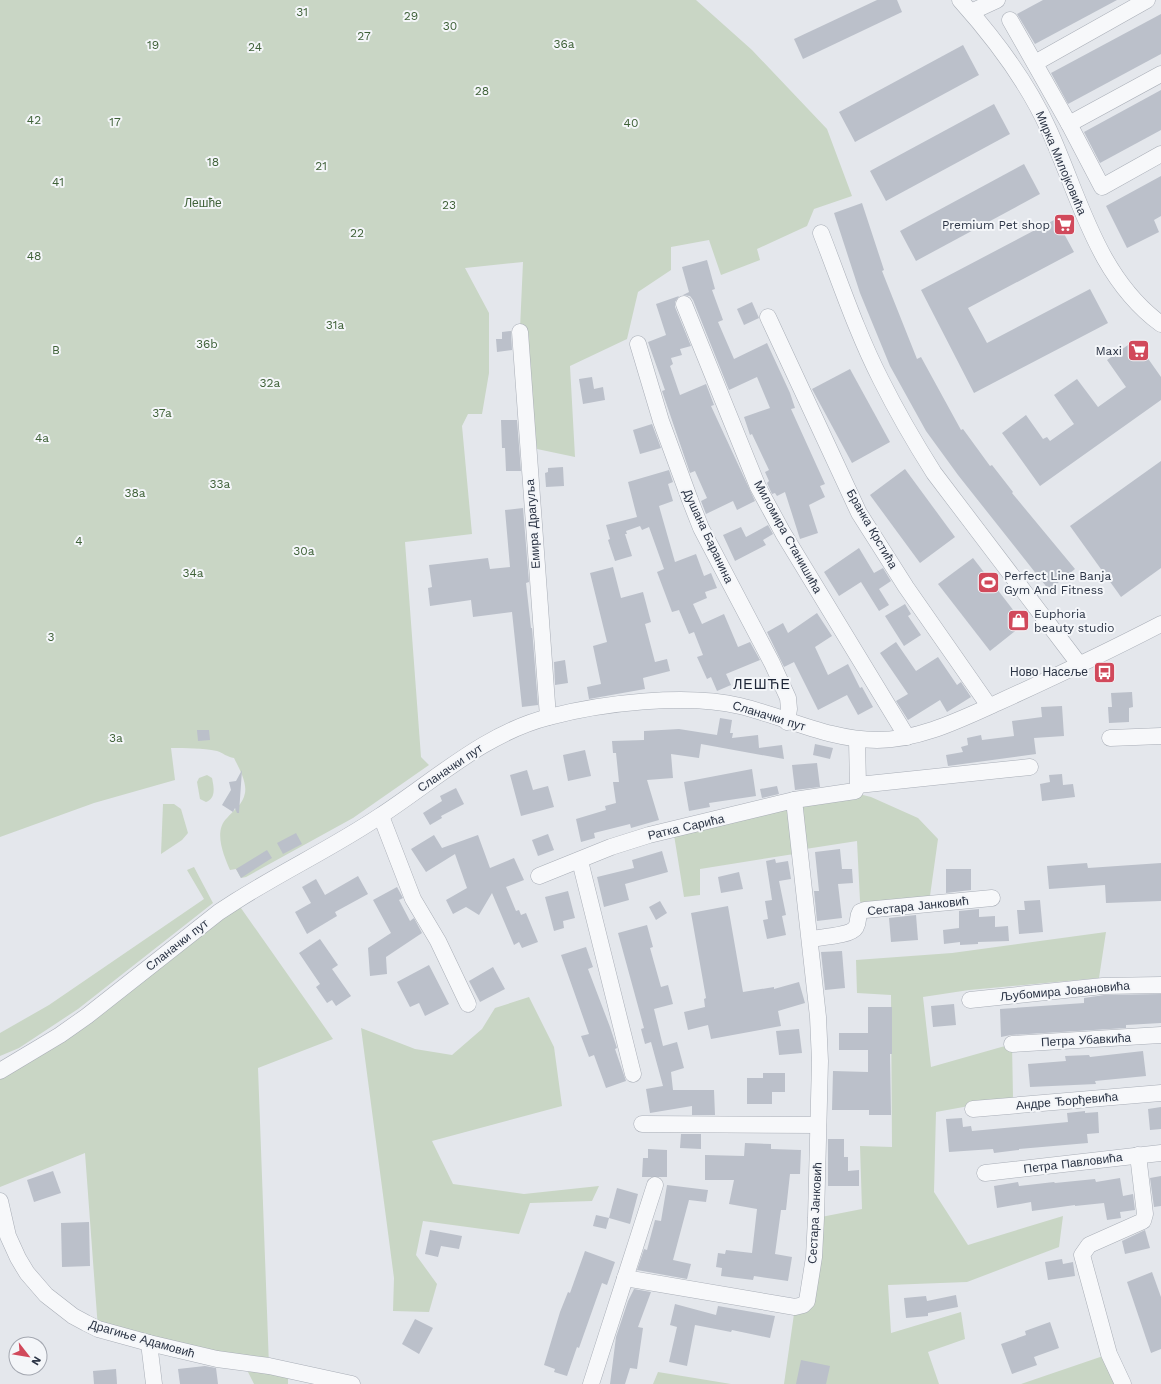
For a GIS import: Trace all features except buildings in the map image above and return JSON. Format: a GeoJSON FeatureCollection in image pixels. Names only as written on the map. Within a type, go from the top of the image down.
{"type":"FeatureCollection","features":[{"type":"Feature","properties":{"kind":"street","name":"Мирка Милојковића"},"geometry":{"type":"LineString","coordinates":[[960,0],[1011,64],[1040,111],[1083,215],[1106,262],[1128,292],[1161,324]]}},
{"type":"Feature","properties":{"kind":"street"},"geometry":{"type":"LineString","coordinates":[[970,12],[997,0]]}},
{"type":"Feature","properties":{"kind":"street"},"geometry":{"type":"LineString","coordinates":[[1035,63],[1147,0]]}},
{"type":"Feature","properties":{"kind":"street","name":"Мирка Милојковића"},"geometry":{"type":"LineString","coordinates":[[1010,20],[1069,124],[1102,187],[1161,154]]}},
{"type":"Feature","properties":{"kind":"street","name":"Мирка Милојковића"},"geometry":{"type":"LineString","coordinates":[[1069,124],[1161,74]]}},
{"type":"Feature","properties":{"kind":"street"},"geometry":{"type":"LineString","coordinates":[[822,233],[860,333],[880,380],[921,452],[934,472],[1079,664]]}},
{"type":"Feature","properties":{"kind":"street","name":"Миломира Станишића"},"geometry":{"type":"LineString","coordinates":[[684,304],[758,487],[783,533],[907,737]]}},
{"type":"Feature","properties":{"kind":"street","name":"Бранка Крстића"},"geometry":{"type":"LineString","coordinates":[[768,317],[859,513],[906,587],[989,706]]}},
{"type":"Feature","properties":{"kind":"street","name":"Емира Драгуља"},"geometry":{"type":"LineString","coordinates":[[520,332],[548,717]]}},
{"type":"Feature","properties":{"kind":"street","name":"Душана Баранина"},"geometry":{"type":"LineString","coordinates":[[638,344],[661,421],[701,528],[772,663],[788,698],[789,709],[787,722]]}},
{"type":"Feature","properties":{"kind":"street","name":"Сланачки пут"},"geometry":{"type":"LineString","coordinates":[[0,1071],[60,1035],[87,1016],[219,912],[261,885],[381,816],[484,745],[512,731],[548,717],[590,709],[632,704],[694,701],[740,706],[787,722],[857,740],[880,740],[907,737],[933,730],[989,706],[1161,624]]}},
{"type":"Feature","properties":{"kind":"street"},"geometry":{"type":"LineString","coordinates":[[1110,738],[1161,736]]}},
{"type":"Feature","properties":{"kind":"street"},"geometry":{"type":"LineString","coordinates":[[857,740],[858,785],[1030,767]]}},
{"type":"Feature","properties":{"kind":"street","name":"Ратка Сарића"},"geometry":{"type":"LineString","coordinates":[[539,876],[580,861],[617,845],[649,835],[794,800],[851,792],[855,791],[858,785]]}},
{"type":"Feature","properties":{"kind":"street","name":"Сестара Јанковић"},"geometry":{"type":"LineString","coordinates":[[625,1278],[795,1307],[803,1305],[808,1296],[814,1257],[818,1125],[818,1017],[794,800]]}},
{"type":"Feature","properties":{"kind":"street"},"geometry":{"type":"LineString","coordinates":[[381,816],[413,899],[438,941],[468,1004]]}},
{"type":"Feature","properties":{"kind":"street"},"geometry":{"type":"LineString","coordinates":[[580,861],[633,1074]]}},
{"type":"Feature","properties":{"kind":"street","name":"Сестара Јанковић"},"geometry":{"type":"LineString","coordinates":[[810,939],[846,933],[854,930],[860,912],[865,910],[992,898]]}},
{"type":"Feature","properties":{"kind":"street","name":"Љубомира Јовановића"},"geometry":{"type":"LineString","coordinates":[[970,1000],[1103,986],[1161,984]]}},
{"type":"Feature","properties":{"kind":"street","name":"Петра Убавкића"},"geometry":{"type":"LineString","coordinates":[[1012,1044],[1161,1035]]}},
{"type":"Feature","properties":{"kind":"street","name":"Андре Ђорђевића"},"geometry":{"type":"LineString","coordinates":[[973,1109],[1161,1093]]}},
{"type":"Feature","properties":{"kind":"street"},"geometry":{"type":"LineString","coordinates":[[642,1124],[818,1125]]}},
{"type":"Feature","properties":{"kind":"street","name":"Петра Павловића"},"geometry":{"type":"LineString","coordinates":[[985,1174],[1161,1153]]}},
{"type":"Feature","properties":{"kind":"street"},"geometry":{"type":"LineString","coordinates":[[1123,1384],[1109,1354],[1082,1255],[1089,1245],[1143,1221],[1145,1214],[1138,1155]]}},
{"type":"Feature","properties":{"kind":"street"},"geometry":{"type":"LineString","coordinates":[[591,1384],[655,1185]]}},
{"type":"Feature","properties":{"kind":"street","name":"Драгиње Адамовић"},"geometry":{"type":"LineString","coordinates":[[0,1201],[8,1236],[18,1258],[36,1284],[46,1295],[73,1316],[86,1323],[98,1329],[217,1359],[269,1366],[352,1384]]}},
{"type":"Feature","properties":{"kind":"street"},"geometry":{"type":"LineString","coordinates":[[149,1343],[154,1384]]}},
{"type":"Feature","properties":{"kind":"green space","name":"Лешће"},"geometry":{"type":"Polygon","coordinates":[[[0,0],[696,0],[752,50],[827,129],[852,196],[814,209],[807,226],[757,249],[760,260],[721,275],[709,240],[671,247],[671,270],[638,292],[627,339],[570,366],[575,457],[537,449],[523,394],[520,329],[523,262],[465,268],[489,313],[489,373],[482,414],[468,414],[462,426],[472,534],[405,542],[421,757],[429,765],[353,818],[246,877],[241,878],[236,869],[230,870],[225,858],[220,836],[223,823],[240,804],[244,797],[244,780],[234,758],[211,750],[171,748],[175,780],[94,803],[0,837],[0,0]]]}},
{"type":"Feature","properties":{"kind":"green space"},"geometry":{"type":"Polygon","coordinates":[[[207,775],[212,778],[214,792],[211,798],[206,802],[200,799],[197,782],[199,778],[207,775]]]}},
{"type":"Feature","properties":{"kind":"green space"},"geometry":{"type":"Polygon","coordinates":[[[851,792],[871,797],[918,818],[938,839],[929,903],[865,910],[860,901],[857,841],[799,850],[794,800],[851,792]]]}},
{"type":"Feature","properties":{"kind":"green space"},"geometry":{"type":"Polygon","coordinates":[[[163,804],[174,804],[181,809],[188,833],[182,840],[161,854],[163,804]]]}},
{"type":"Feature","properties":{"kind":"green space"},"geometry":{"type":"Polygon","coordinates":[[[788,809],[794,854],[700,869],[700,895],[684,897],[674,835],[788,809]]]}},
{"type":"Feature","properties":{"kind":"green space"},"geometry":{"type":"Polygon","coordinates":[[[194,867],[213,903],[78,1009],[19,1048],[0,1056],[0,1033],[49,1005],[204,899],[187,870],[194,867]]]}},
{"type":"Feature","properties":{"kind":"green space"},"geometry":{"type":"Polygon","coordinates":[[[236,901],[333,1039],[258,1068],[269,1366],[288,1370],[288,1384],[254,1384],[243,1362],[98,1329],[85,1153],[0,1187],[0,1071],[236,901]]]}},
{"type":"Feature","properties":{"kind":"green space"},"geometry":{"type":"Polygon","coordinates":[[[1106,932],[1099,978],[969,990],[923,997],[931,1067],[1012,1044],[1013,1098],[936,1112],[934,1192],[968,1245],[1063,1216],[1059,1247],[967,1282],[888,1285],[891,1333],[961,1312],[965,1339],[928,1352],[939,1384],[784,1384],[795,1307],[799,1307],[816,1218],[862,1209],[860,1146],[892,1147],[891,995],[857,993],[856,960],[952,953],[1106,932]]]}},
{"type":"Feature","properties":{"kind":"green space"},"geometry":{"type":"Polygon","coordinates":[[[529,997],[554,1047],[562,1106],[432,1141],[453,1184],[524,1194],[599,1186],[592,1201],[530,1203],[519,1234],[423,1221],[416,1255],[437,1284],[429,1312],[393,1311],[394,1278],[361,1028],[415,1049],[452,1055],[482,1029],[495,1008],[529,997]]]}},
{"type":"Feature","properties":{"kind":"green space"},"geometry":{"type":"Polygon","coordinates":[[[1109,1354],[1123,1384],[1021,1384],[1109,1354]]]}},
{"type":"Feature","properties":{"kind":"green space"},"geometry":{"type":"Polygon","coordinates":[[[658,1372],[731,1384],[653,1384],[658,1372]]]}},
{"type":"Feature","properties":{"kind":"place","name":"Premium Pet shop"},"geometry":{"type":"Point","coordinates":[1065,225]}},
{"type":"Feature","properties":{"kind":"place","name":"Maxi"},"geometry":{"type":"Point","coordinates":[1138,351]}},
{"type":"Feature","properties":{"kind":"place","name":"Perfect Line Banja Gym And Fitness"},"geometry":{"type":"Point","coordinates":[988,583]}},
{"type":"Feature","properties":{"kind":"place","name":"Euphoria beauty studio"},"geometry":{"type":"Point","coordinates":[1018,621]}},
{"type":"Feature","properties":{"kind":"place","name":"Ново Насеље"},"geometry":{"type":"Point","coordinates":[1104,672]}},
{"type":"Feature","properties":{"kind":"district","name":"ЛЕШЋЕ"},"geometry":{"type":"Point","coordinates":[762,684]}},
{"type":"Feature","properties":{"kind":"park label","name":"31"},"geometry":{"type":"Point","coordinates":[302,12]}},
{"type":"Feature","properties":{"kind":"park label","name":"29"},"geometry":{"type":"Point","coordinates":[411,16]}},
{"type":"Feature","properties":{"kind":"park label","name":"30"},"geometry":{"type":"Point","coordinates":[450,26]}},
{"type":"Feature","properties":{"kind":"park label","name":"27"},"geometry":{"type":"Point","coordinates":[364,36]}},
{"type":"Feature","properties":{"kind":"park label","name":"36a"},"geometry":{"type":"Point","coordinates":[564,44]}},
{"type":"Feature","properties":{"kind":"park label","name":"19"},"geometry":{"type":"Point","coordinates":[153,45]}},
{"type":"Feature","properties":{"kind":"park label","name":"24"},"geometry":{"type":"Point","coordinates":[255,47]}},
{"type":"Feature","properties":{"kind":"park label","name":"28"},"geometry":{"type":"Point","coordinates":[482,91]}},
{"type":"Feature","properties":{"kind":"park label","name":"42"},"geometry":{"type":"Point","coordinates":[34,120]}},
{"type":"Feature","properties":{"kind":"park label","name":"17"},"geometry":{"type":"Point","coordinates":[115,122]}},
{"type":"Feature","properties":{"kind":"park label","name":"40"},"geometry":{"type":"Point","coordinates":[631,123]}},
{"type":"Feature","properties":{"kind":"park label","name":"18"},"geometry":{"type":"Point","coordinates":[213,162]}},
{"type":"Feature","properties":{"kind":"park label","name":"21"},"geometry":{"type":"Point","coordinates":[321,166]}},
{"type":"Feature","properties":{"kind":"park label","name":"41"},"geometry":{"type":"Point","coordinates":[58,182]}},
{"type":"Feature","properties":{"kind":"park label","name":"23"},"geometry":{"type":"Point","coordinates":[449,205]}},
{"type":"Feature","properties":{"kind":"park label","name":"22"},"geometry":{"type":"Point","coordinates":[357,233]}},
{"type":"Feature","properties":{"kind":"park label","name":"48"},"geometry":{"type":"Point","coordinates":[34,256]}},
{"type":"Feature","properties":{"kind":"park label","name":"31a"},"geometry":{"type":"Point","coordinates":[335,325]}},
{"type":"Feature","properties":{"kind":"park label","name":"36b"},"geometry":{"type":"Point","coordinates":[207,344]}},
{"type":"Feature","properties":{"kind":"park label","name":"B"},"geometry":{"type":"Point","coordinates":[56,350]}},
{"type":"Feature","properties":{"kind":"park label","name":"32a"},"geometry":{"type":"Point","coordinates":[270,383]}},
{"type":"Feature","properties":{"kind":"park label","name":"37a"},"geometry":{"type":"Point","coordinates":[162,413]}},
{"type":"Feature","properties":{"kind":"park label","name":"4a"},"geometry":{"type":"Point","coordinates":[42,438]}},
{"type":"Feature","properties":{"kind":"park label","name":"33a"},"geometry":{"type":"Point","coordinates":[220,484]}},
{"type":"Feature","properties":{"kind":"park label","name":"38a"},"geometry":{"type":"Point","coordinates":[135,493]}},
{"type":"Feature","properties":{"kind":"park label","name":"4"},"geometry":{"type":"Point","coordinates":[79,541]}},
{"type":"Feature","properties":{"kind":"park label","name":"30a"},"geometry":{"type":"Point","coordinates":[304,551]}},
{"type":"Feature","properties":{"kind":"park label","name":"34a"},"geometry":{"type":"Point","coordinates":[193,573]}},
{"type":"Feature","properties":{"kind":"park label","name":"3"},"geometry":{"type":"Point","coordinates":[51,637]}},
{"type":"Feature","properties":{"kind":"park label","name":"3a"},"geometry":{"type":"Point","coordinates":[116,738]}}]}
